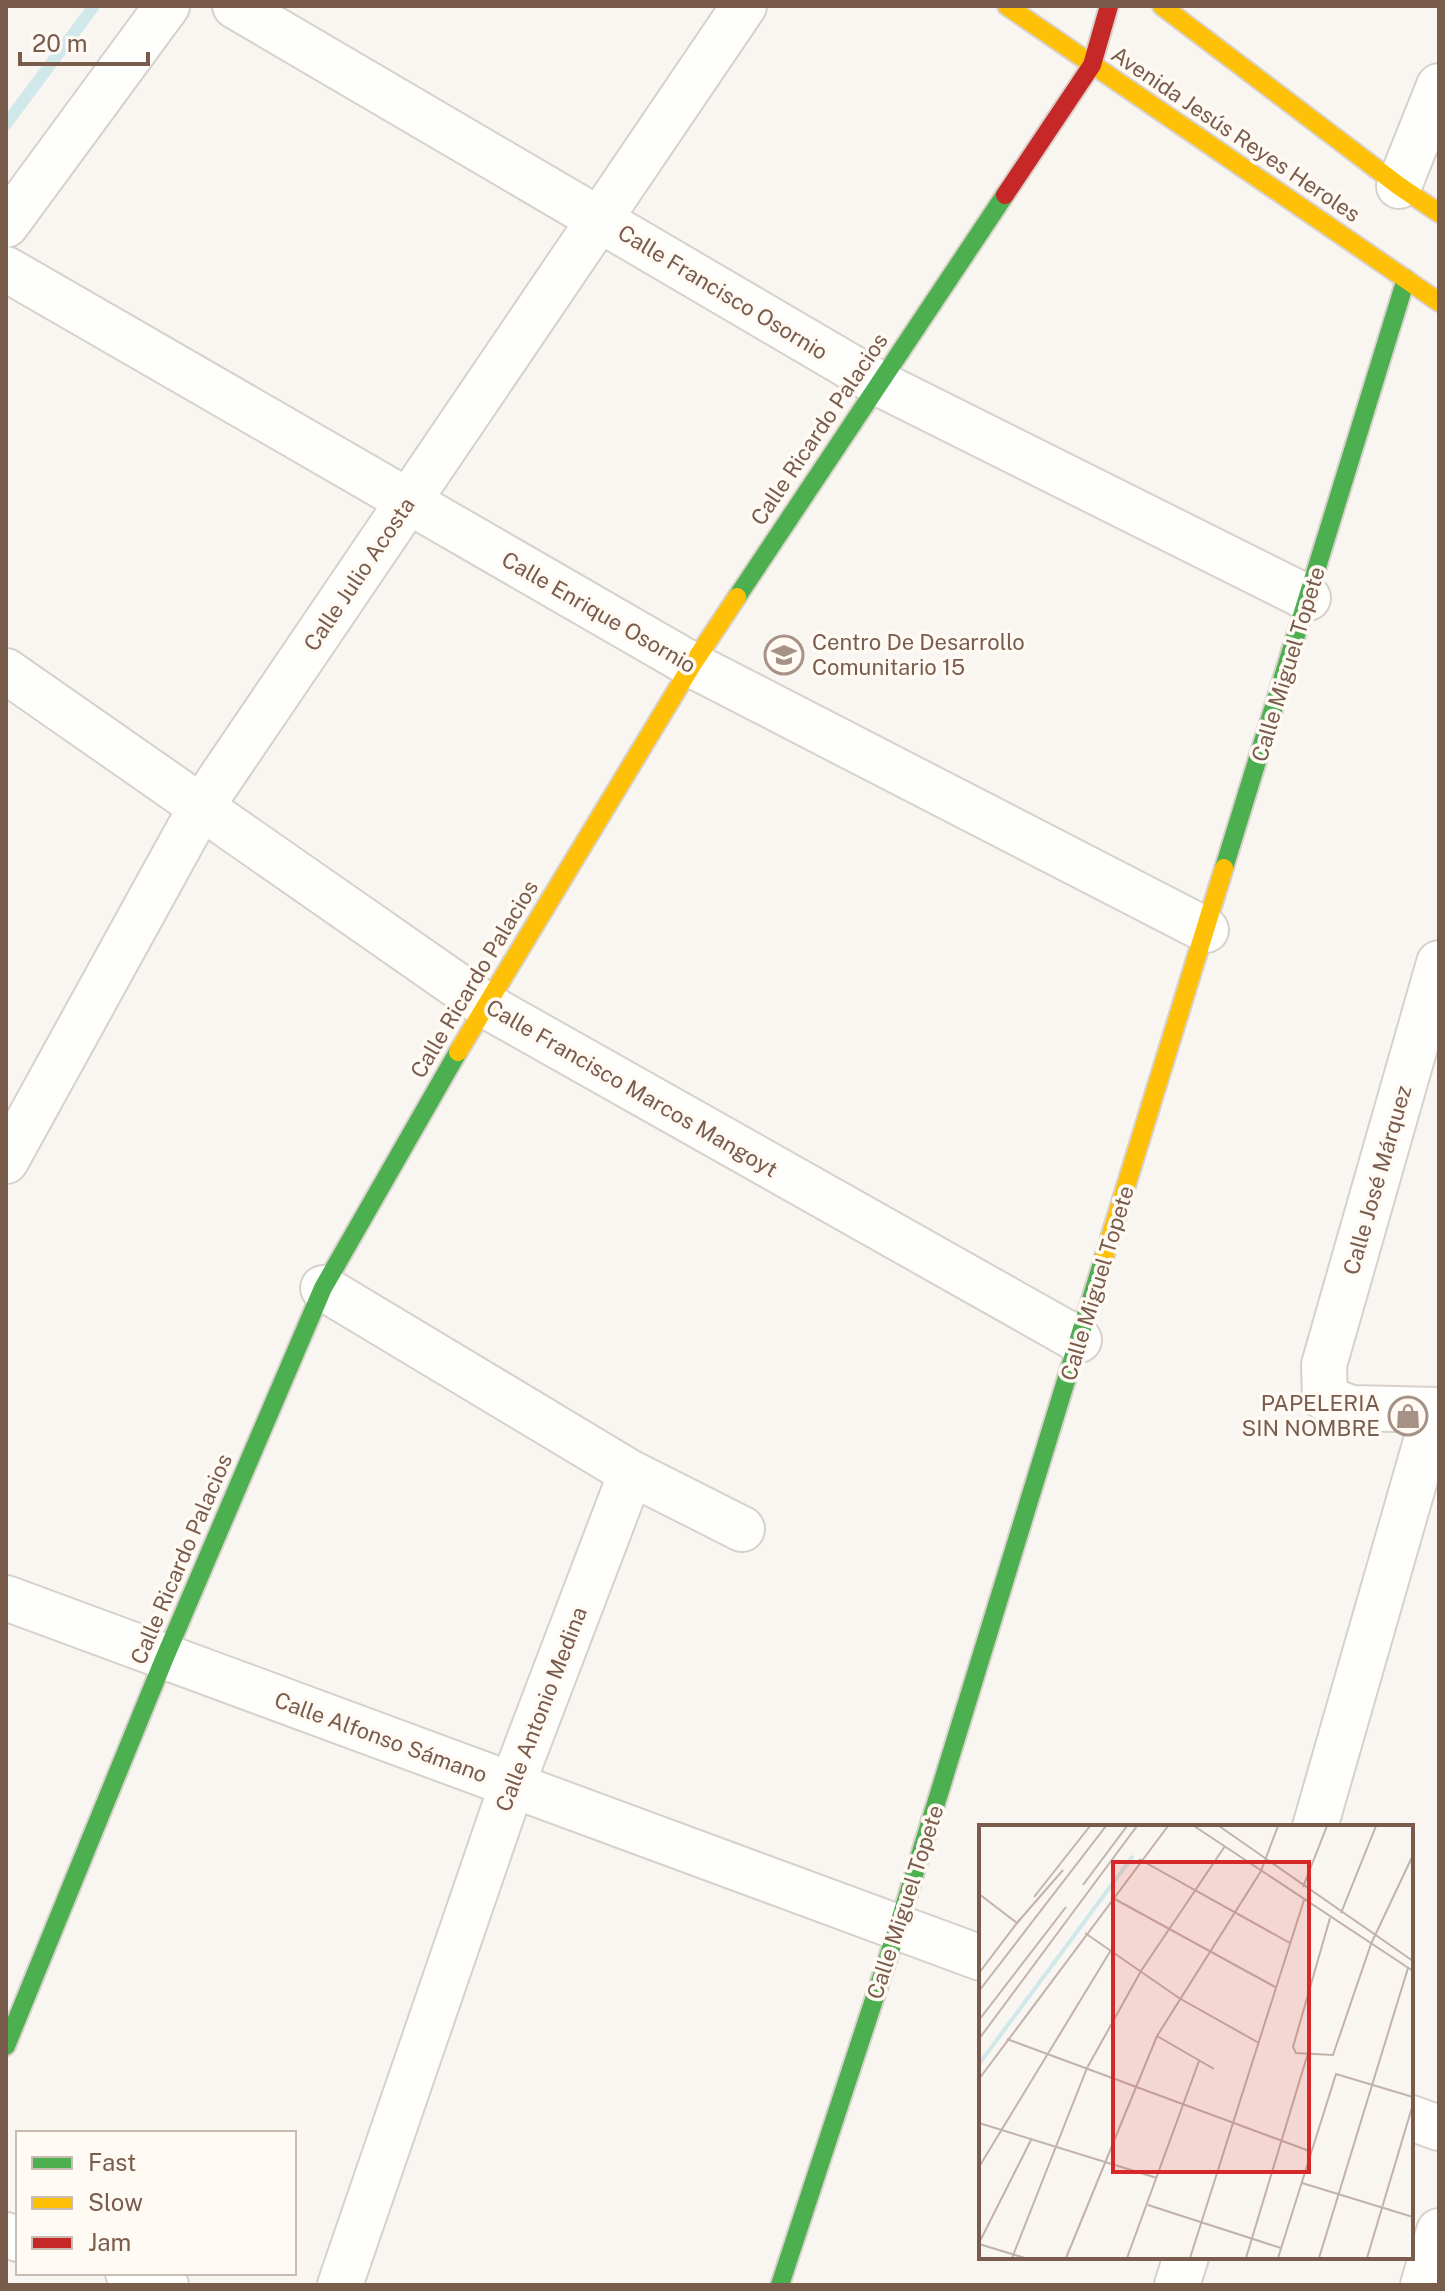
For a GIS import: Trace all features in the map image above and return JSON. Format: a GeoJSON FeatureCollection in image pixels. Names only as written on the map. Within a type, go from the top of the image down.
{"type":"FeatureCollection","features":[{"type":"Feature","properties":{"kind":"street"},"geometry":{"type":"LineString","coordinates":[[6,225],[167,6]]}},
{"type":"Feature","properties":{"kind":"street","name":"Calle Francisco Osornio"},"geometry":{"type":"LineString","coordinates":[[235,6],[878,383],[1308,598]]}},
{"type":"Feature","properties":{"kind":"street","name":"Calle Julio Acosta"},"geometry":{"type":"LineString","coordinates":[[6,1161],[201,807],[744,6]]}},
{"type":"Feature","properties":{"kind":"street","name":"Avenida Jesús Reyes Heroles"},"geometry":{"type":"LineString","coordinates":[[1007,6],[1439,302]]}},
{"type":"Feature","properties":{"kind":"street","name":"Calle Ricardo Palacios"},"geometry":{"type":"LineString","coordinates":[[6,2046],[165,1657],[323,1288],[485,1005],[692,665],[1092,65],[1109,6]]}},
{"type":"Feature","properties":{"kind":"street"},"geometry":{"type":"LineString","coordinates":[[1162,6],[1439,213]]}},
{"type":"Feature","properties":{"kind":"street"},"geometry":{"type":"LineString","coordinates":[[1399,186],[1439,86]]}},
{"type":"Feature","properties":{"kind":"street","name":"Calle Enrique Osornio"},"geometry":{"type":"LineString","coordinates":[[6,269],[692,665],[1206,930]]}},
{"type":"Feature","properties":{"kind":"street","name":"Calle Miguel Topete"},"geometry":{"type":"LineString","coordinates":[[780,2285],[898,1927],[1406,279]]}},
{"type":"Feature","properties":{"kind":"street","name":"Calle Francisco Marcos Mangoyt"},"geometry":{"type":"LineString","coordinates":[[6,671],[485,1005],[1079,1340]]}},
{"type":"Feature","properties":{"kind":"street","name":"Calle José Márquez"},"geometry":{"type":"LineString","coordinates":[[1437,1410],[1351,1408],[1325,1398],[1324,1365],[1439,963]]}},
{"type":"Feature","properties":{"kind":"street"},"geometry":{"type":"LineString","coordinates":[[323,1288],[631,1473],[742,1529]]}},
{"type":"Feature","properties":{"kind":"street"},"geometry":{"type":"LineString","coordinates":[[1316,1825],[1437,1410]]}},
{"type":"Feature","properties":{"kind":"street","name":"Calle Antonio Medina"},"geometry":{"type":"LineString","coordinates":[[340,2285],[512,1785],[631,1473]]}},
{"type":"Feature","properties":{"kind":"street","name":"Calle Alfonso Sámano"},"geometry":{"type":"LineString","coordinates":[[6,1598],[979,1957]]}},
{"type":"Feature","properties":{"kind":"street"},"geometry":{"type":"LineString","coordinates":[[1413,2119],[1439,2128]]}},
{"type":"Feature","properties":{"kind":"street"},"geometry":{"type":"LineString","coordinates":[[1423,2285],[1439,2231]]}},
{"type":"Feature","properties":{"kind":"street"},"geometry":{"type":"LineString","coordinates":[[1177,2285],[1185,2259]]}},
{"type":"Feature","properties":{"kind":"street"},"geometry":{"type":"LineString","coordinates":[[134,2275],[166,2285]]}},
{"type":"Feature","properties":{"kind":"waterway"},"geometry":{"type":"LineString","coordinates":[[6,124],[94,6]]}},
{"type":"Feature","properties":{"kind":"traffic: fast"},"geometry":{"type":"LineString","coordinates":[[737,597],[1005,195]]}},
{"type":"Feature","properties":{"kind":"traffic: fast"},"geometry":{"type":"LineString","coordinates":[[1224,868],[1406,279]]}},
{"type":"Feature","properties":{"kind":"traffic: fast"},"geometry":{"type":"LineString","coordinates":[[6,2046],[165,1657],[323,1288],[458,1052]]}},
{"type":"Feature","properties":{"kind":"traffic: fast"},"geometry":{"type":"LineString","coordinates":[[780,2285],[898,1927],[1105,1254]]}},
{"type":"Feature","properties":{"kind":"traffic: slow"},"geometry":{"type":"LineString","coordinates":[[1007,6],[1439,302]]}},
{"type":"Feature","properties":{"kind":"traffic: slow"},"geometry":{"type":"LineString","coordinates":[[1162,6],[1439,213]]}},
{"type":"Feature","properties":{"kind":"traffic: slow"},"geometry":{"type":"LineString","coordinates":[[458,1052],[692,665],[737,597]]}},
{"type":"Feature","properties":{"kind":"traffic: slow"},"geometry":{"type":"LineString","coordinates":[[1105,1254],[1224,868]]}},
{"type":"Feature","properties":{"kind":"traffic: jam"},"geometry":{"type":"LineString","coordinates":[[1005,195],[1092,65],[1109,6]]}},
{"type":"Feature","properties":{"kind":"place","name":"Centro De Desarrollo Comunitario 15"},"geometry":{"type":"Point","coordinates":[784,655]}},
{"type":"Feature","properties":{"kind":"place","name":"PAPELERIA SIN NOMBRE"},"geometry":{"type":"Point","coordinates":[1408,1416]}}]}
